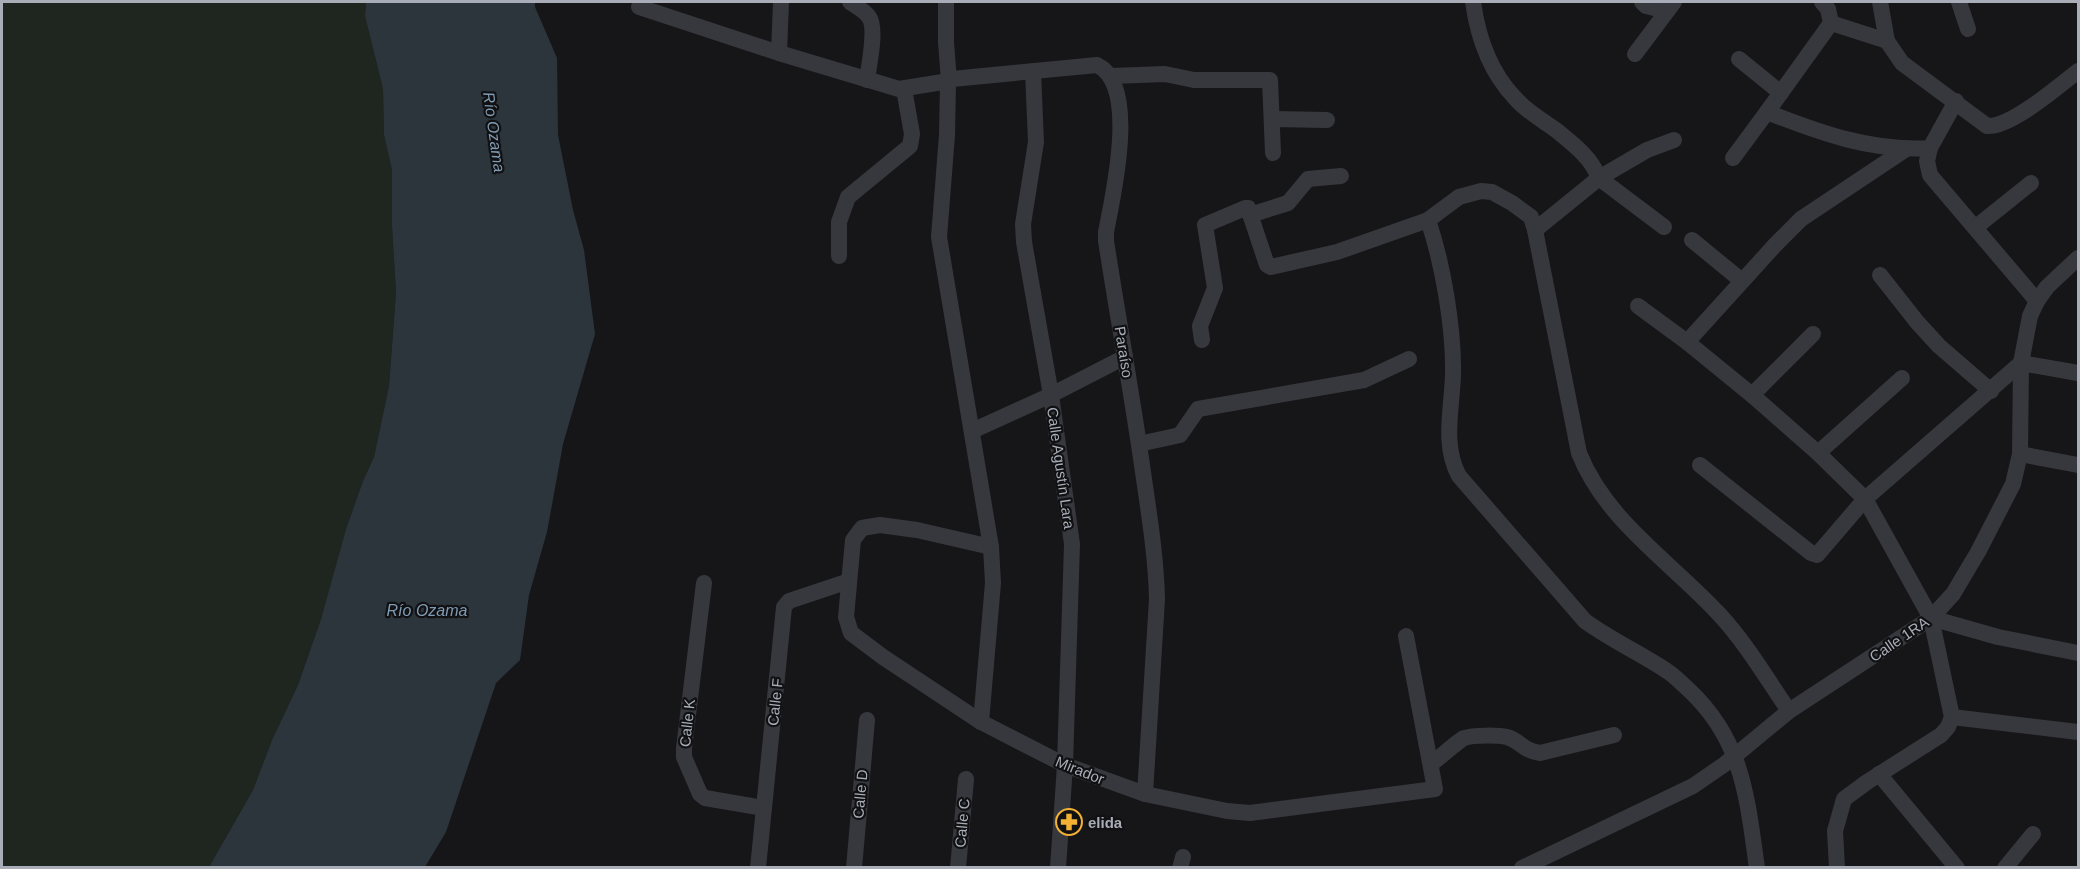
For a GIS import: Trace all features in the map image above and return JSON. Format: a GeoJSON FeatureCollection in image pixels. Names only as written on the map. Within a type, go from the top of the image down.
{"type":"FeatureCollection","features":[{"type":"Feature","properties":{"kind":"street"},"geometry":{"type":"LineString","coordinates":[[779,53],[781,2]]}},
{"type":"Feature","properties":{"kind":"street"},"geometry":{"type":"LineString","coordinates":[[850,2],[866,7],[873,26],[867,80]]}},
{"type":"Feature","properties":{"kind":"street"},"geometry":{"type":"LineString","coordinates":[[946,2],[945,42],[950,80],[945,181],[939,237],[992,547],[993,583],[981,722]]}},
{"type":"Feature","properties":{"kind":"street"},"geometry":{"type":"LineString","coordinates":[[1473,2],[1483,45],[1496,75],[1517,100],[1576,147],[1594,165],[1599,178],[1664,227]]}},
{"type":"Feature","properties":{"kind":"street"},"geometry":{"type":"LineString","coordinates":[[1642,2],[1646,6],[1670,6]]}},
{"type":"Feature","properties":{"kind":"street"},"geometry":{"type":"LineString","coordinates":[[1733,158],[1831,23],[1828,9],[1822,2]]}},
{"type":"Feature","properties":{"kind":"street"},"geometry":{"type":"LineString","coordinates":[[1880,2],[1887,41],[1902,63],[1987,126],[2004,123],[2050,94],[2079,71]]}},
{"type":"Feature","properties":{"kind":"street"},"geometry":{"type":"LineString","coordinates":[[1959,2],[1968,29]]}},
{"type":"Feature","properties":{"kind":"street"},"geometry":{"type":"LineString","coordinates":[[1635,54],[1670,6]]}},
{"type":"Feature","properties":{"kind":"street"},"geometry":{"type":"LineString","coordinates":[[651,7],[779,53],[867,80],[904,88],[950,80],[1090,64],[1105,69],[1111,75],[1165,74],[1194,80],[1269,79],[1273,153]]}},
{"type":"Feature","properties":{"kind":"street"},"geometry":{"type":"LineString","coordinates":[[1831,23],[1887,41]]}},
{"type":"Feature","properties":{"kind":"street"},"geometry":{"type":"LineString","coordinates":[[1739,59],[1781,93]]}},
{"type":"Feature","properties":{"kind":"street","name":"Calle Agustín Lara"},"geometry":{"type":"LineString","coordinates":[[1033,71],[1036,142],[1023,232],[1051,395],[1072,544],[1065,765],[1058,867]]}},
{"type":"Feature","properties":{"kind":"street","name":"Paraíso"},"geometry":{"type":"LineString","coordinates":[[1111,75],[1118,101],[1120,142],[1119,165],[1105,237],[1154,548],[1157,599],[1145,794]]}},
{"type":"Feature","properties":{"kind":"street"},"geometry":{"type":"LineString","coordinates":[[839,256],[839,222],[848,197],[910,146],[912,134],[904,88]]}},
{"type":"Feature","properties":{"kind":"street"},"geometry":{"type":"LineString","coordinates":[[1956,101],[1930,148],[1927,161],[1930,174],[2037,301]]}},
{"type":"Feature","properties":{"kind":"street"},"geometry":{"type":"LineString","coordinates":[[1767,112],[1828,135],[1856,142],[1906,149],[1930,148]]}},
{"type":"Feature","properties":{"kind":"street"},"geometry":{"type":"LineString","coordinates":[[1272,119],[1327,120]]}},
{"type":"Feature","properties":{"kind":"street"},"geometry":{"type":"LineString","coordinates":[[1535,230],[1599,178],[1647,150],[1674,140]]}},
{"type":"Feature","properties":{"kind":"street"},"geometry":{"type":"LineString","coordinates":[[1688,342],[1801,219],[1906,149]]}},
{"type":"Feature","properties":{"kind":"street"},"geometry":{"type":"LineString","coordinates":[[1250,215],[1288,203],[1309,179],[1341,176]]}},
{"type":"Feature","properties":{"kind":"street"},"geometry":{"type":"LineString","coordinates":[[1976,227],[2031,183]]}},
{"type":"Feature","properties":{"kind":"street"},"geometry":{"type":"LineString","coordinates":[[1202,340],[1200,326],[1215,288],[1205,226],[1248,208],[1267,265],[1270,267],[1337,252],[1428,220],[1459,197],[1487,190],[1503,197],[1531,217],[1535,230],[1579,453],[1585,469],[1615,514],[1720,615],[1789,711]]}},
{"type":"Feature","properties":{"kind":"street"},"geometry":{"type":"LineString","coordinates":[[1428,220],[1438,249],[1451,330],[1453,375],[1450,454],[1452,465],[1459,476],[1585,621],[1670,673],[1698,698],[1716,720],[1736,756],[1748,803],[1757,867]]}},
{"type":"Feature","properties":{"kind":"street"},"geometry":{"type":"LineString","coordinates":[[1692,240],[1742,281]]}},
{"type":"Feature","properties":{"kind":"street","name":"Calle 1RA"},"geometry":{"type":"LineString","coordinates":[[1522,867],[1693,786],[1736,756],[1789,711],[1931,618],[1953,594],[1978,552],[2013,484],[2020,454],[2021,363],[2030,316],[2037,301],[2048,287],[2079,258]]}},
{"type":"Feature","properties":{"kind":"street"},"geometry":{"type":"LineString","coordinates":[[1880,275],[1939,346],[1991,391]]}},
{"type":"Feature","properties":{"kind":"street"},"geometry":{"type":"LineString","coordinates":[[1638,306],[1688,342],[1752,395],[1818,453],[1865,499],[1931,618],[1952,717],[1948,727],[1941,735],[1848,795],[1841,805],[1835,831],[1837,867]]}},
{"type":"Feature","properties":{"kind":"street"},"geometry":{"type":"LineString","coordinates":[[1752,395],[1813,334]]}},
{"type":"Feature","properties":{"kind":"street"},"geometry":{"type":"LineString","coordinates":[[972,431],[1051,395],[1125,357]]}},
{"type":"Feature","properties":{"kind":"street"},"geometry":{"type":"LineString","coordinates":[[1139,444],[1180,435],[1195,411],[1201,408],[1364,380],[1409,359]]}},
{"type":"Feature","properties":{"kind":"street"},"geometry":{"type":"LineString","coordinates":[[1700,465],[1811,553],[1817,555],[1865,499],[2021,363],[2079,373]]}},
{"type":"Feature","properties":{"kind":"street"},"geometry":{"type":"LineString","coordinates":[[1818,453],[1902,378]]}},
{"type":"Feature","properties":{"kind":"street"},"geometry":{"type":"LineString","coordinates":[[2020,454],[2079,465]]}},
{"type":"Feature","properties":{"kind":"street","name":"Mirador"},"geometry":{"type":"LineString","coordinates":[[992,547],[917,530],[880,525],[862,528],[853,540],[846,617],[851,633],[981,722],[1065,765],[1145,794],[1227,811],[1250,813],[1434,790],[1436,788],[1431,764]]}},
{"type":"Feature","properties":{"kind":"street","name":"Calle F"},"geometry":{"type":"LineString","coordinates":[[758,867],[784,607],[789,601],[849,581]]}},
{"type":"Feature","properties":{"kind":"street","name":"Calle K"},"geometry":{"type":"LineString","coordinates":[[704,584],[684,757],[700,794],[705,798],[764,808]]}},
{"type":"Feature","properties":{"kind":"street"},"geometry":{"type":"LineString","coordinates":[[1931,618],[1998,637],[2079,653]]}},
{"type":"Feature","properties":{"kind":"street"},"geometry":{"type":"LineString","coordinates":[[1406,636],[1431,764],[1464,738],[1491,736],[1507,738],[1521,744],[1527,751],[1540,753],[1614,735]]}},
{"type":"Feature","properties":{"kind":"street"},"geometry":{"type":"LineString","coordinates":[[1952,717],[2079,732]]}},
{"type":"Feature","properties":{"kind":"street","name":"Calle D"},"geometry":{"type":"LineString","coordinates":[[854,867],[867,720]]}},
{"type":"Feature","properties":{"kind":"street"},"geometry":{"type":"LineString","coordinates":[[1879,774],[1957,867]]}},
{"type":"Feature","properties":{"kind":"street","name":"Calle C"},"geometry":{"type":"LineString","coordinates":[[958,867],[966,779]]}},
{"type":"Feature","properties":{"kind":"street"},"geometry":{"type":"LineString","coordinates":[[2005,867],[2033,834]]}},
{"type":"Feature","properties":{"kind":"shaded area"},"geometry":{"type":"Polygon","coordinates":[[[2,2],[366,2],[365,16],[383,89],[384,135],[392,170],[392,226],[396,292],[389,386],[374,457],[346,529],[321,619],[298,685],[272,740],[253,790],[209,867],[2,868],[2,2]]]}},
{"type":"Feature","properties":{"kind":"water","name":"Río Ozama"},"geometry":{"type":"Polygon","coordinates":[[[366,2],[535,2],[535,7],[557,58],[558,135],[573,210],[584,250],[595,334],[563,444],[547,532],[529,595],[520,660],[496,683],[446,832],[425,867],[209,867],[253,790],[272,740],[298,685],[321,619],[346,529],[374,457],[389,386],[396,292],[392,226],[392,170],[384,135],[383,89],[365,16],[366,2]]]}},
{"type":"Feature","properties":{"kind":"place","name":"elida"},"geometry":{"type":"Point","coordinates":[1069,822]}}]}
